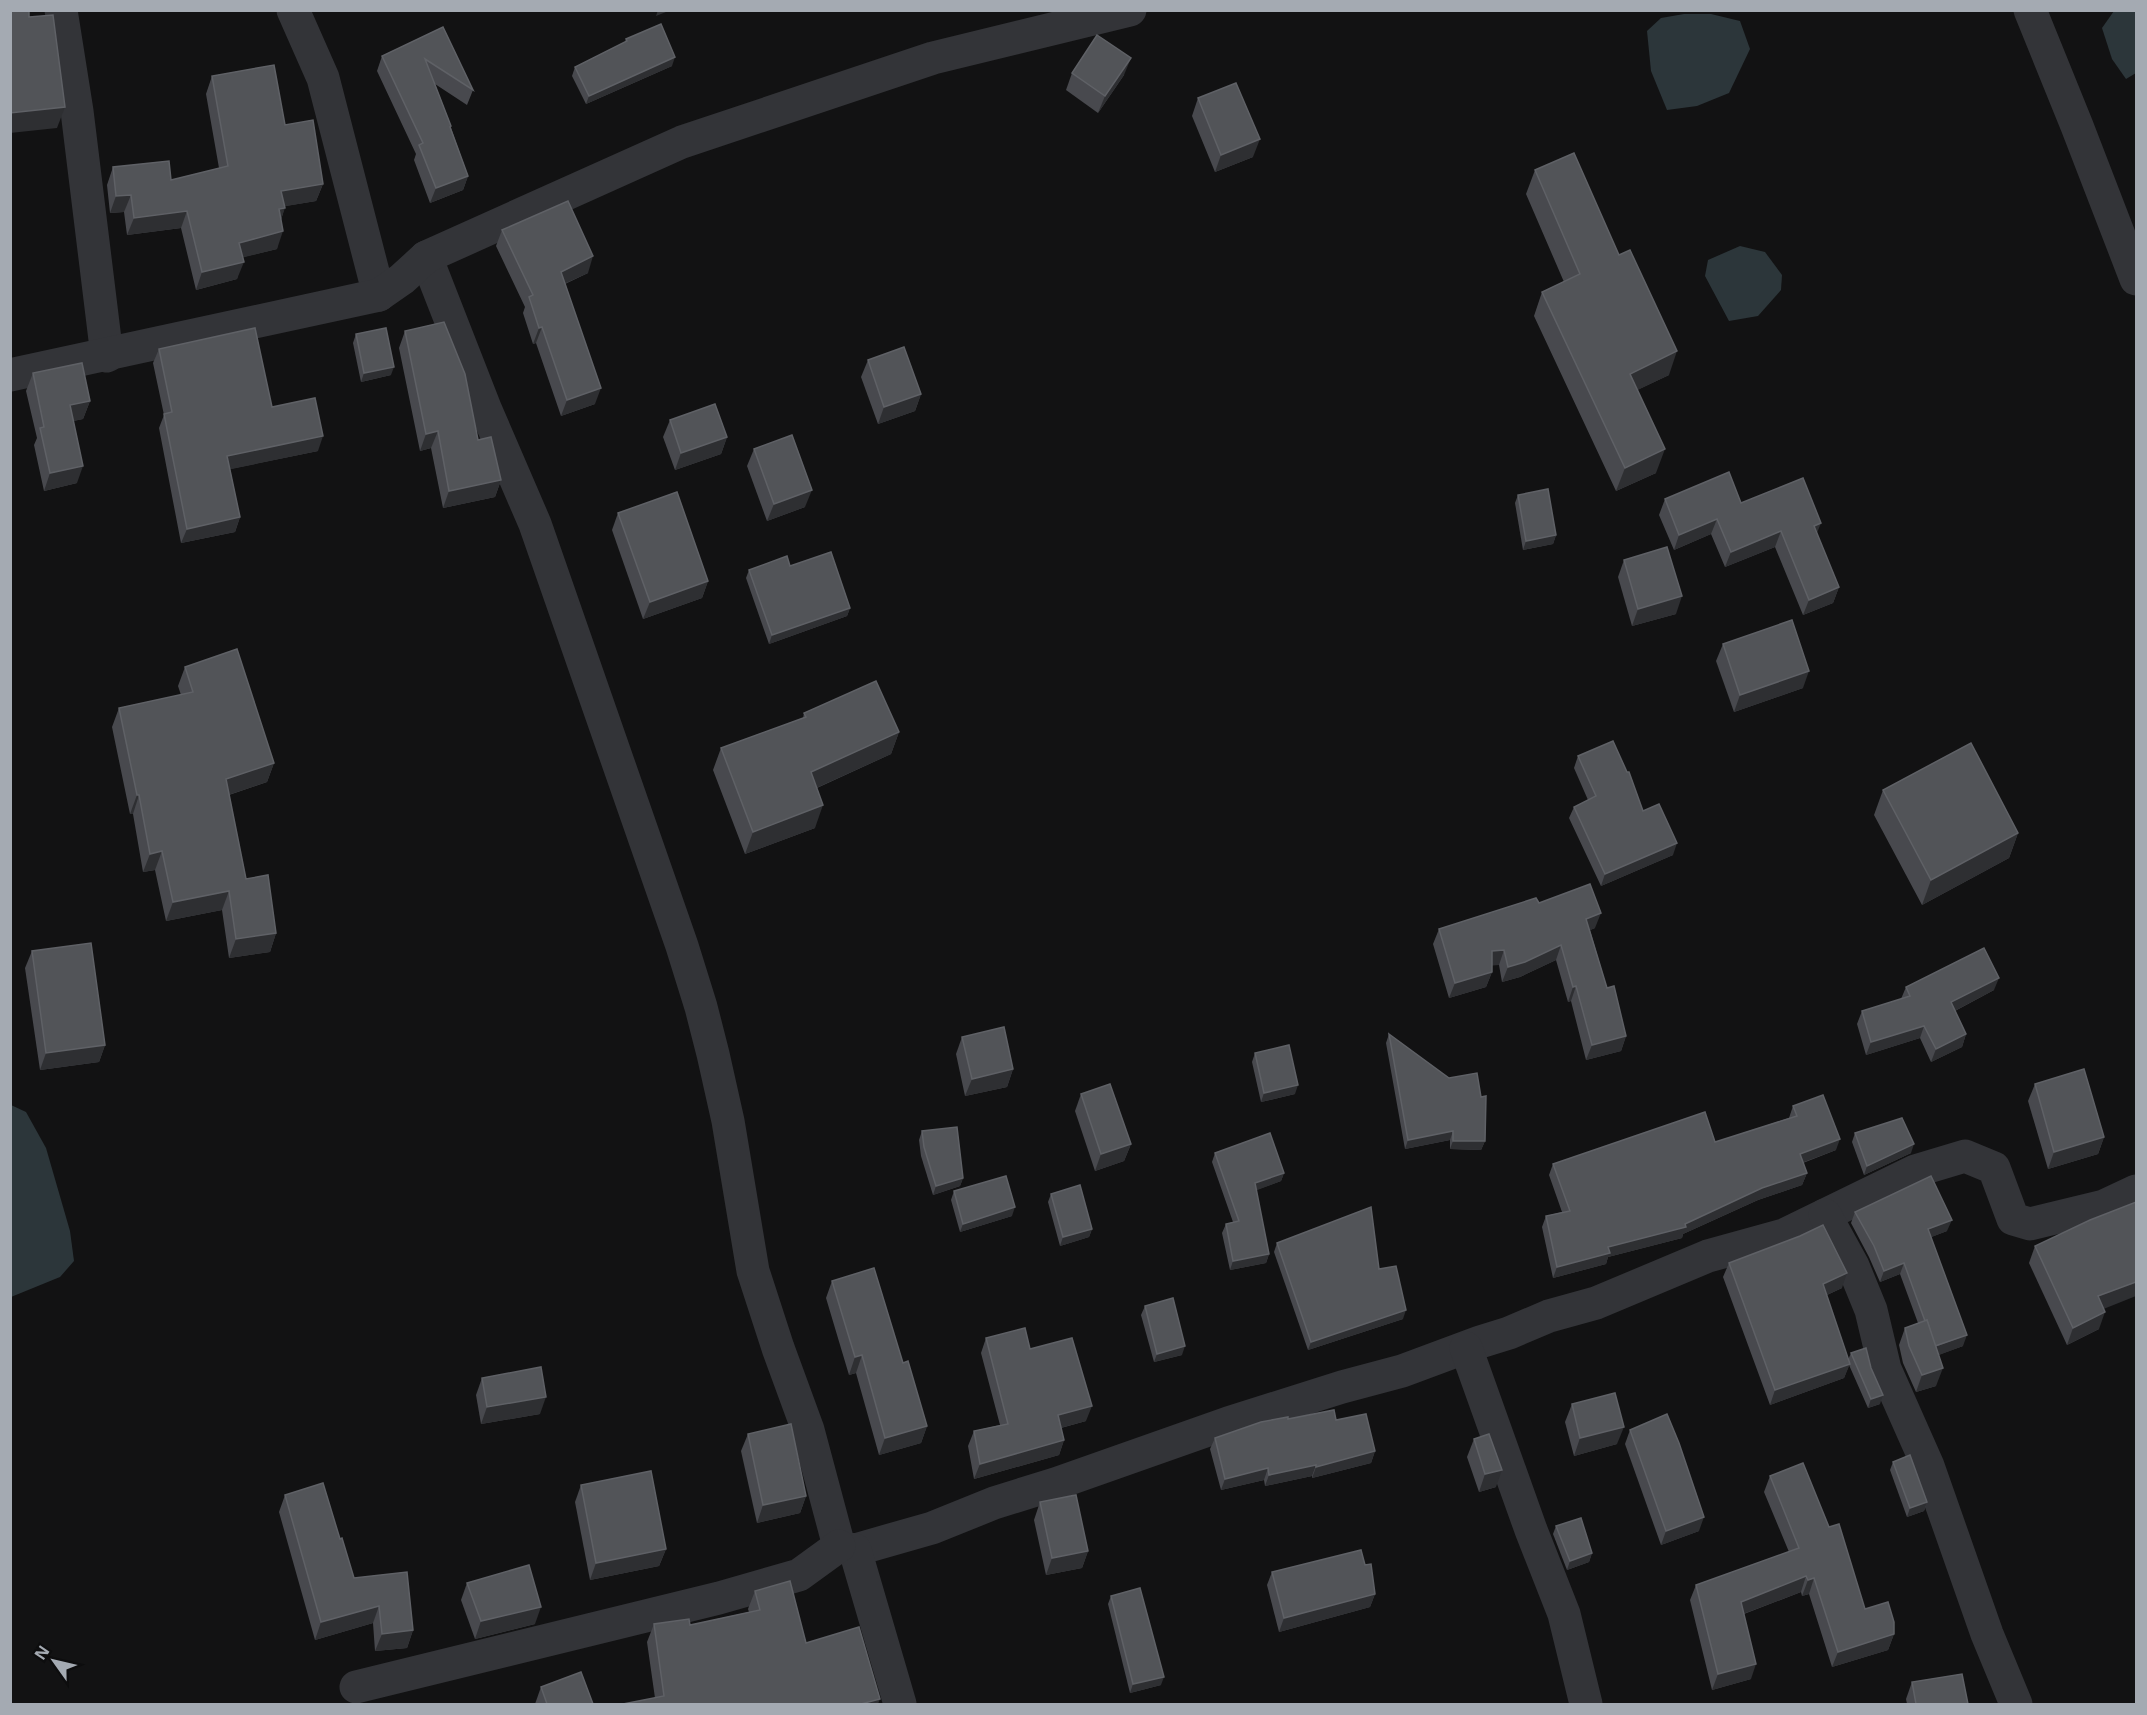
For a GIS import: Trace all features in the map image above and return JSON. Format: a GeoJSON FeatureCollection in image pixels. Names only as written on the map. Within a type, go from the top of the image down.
{"type":"FeatureCollection","features":[{"type":"Feature","properties":{"kind":"street"},"geometry":{"type":"LineString","coordinates":[[61,10],[77,111],[107,356]]}},
{"type":"Feature","properties":{"kind":"street"},"geometry":{"type":"LineString","coordinates":[[293,10],[323,78],[379,296]]}},
{"type":"Feature","properties":{"kind":"street"},"geometry":{"type":"LineString","coordinates":[[10,375],[379,296],[426,257],[682,142],[933,58],[1130,10]]}},
{"type":"Feature","properties":{"kind":"street"},"geometry":{"type":"LineString","coordinates":[[2030,10],[2078,126],[2136,279]]}},
{"type":"Feature","properties":{"kind":"street"},"geometry":{"type":"LineString","coordinates":[[426,257],[485,408],[535,524],[685,956],[706,1026],[728,1121],[753,1271],[900,1704]]}},
{"type":"Feature","properties":{"kind":"street"},"geometry":{"type":"LineString","coordinates":[[356,1687],[708,1600],[799,1575],[847,1548],[932,1528],[994,1503],[1228,1423],[1342,1387],[1402,1371],[1509,1333],[1549,1316],[1596,1303],[1708,1256],[1784,1235],[1915,1171],[1965,1156],[1994,1168],[2013,1219],[2030,1224],[2104,1206],[2136,1191]]}},
{"type":"Feature","properties":{"kind":"street"},"geometry":{"type":"LineString","coordinates":[[1825,1215],[1853,1266],[1871,1310],[1886,1369],[1928,1466],[1987,1634],[2016,1704]]}},
{"type":"Feature","properties":{"kind":"street"},"geometry":{"type":"LineString","coordinates":[[1466,1348],[1531,1530],[1564,1614],[1586,1704]]}},
{"type":"Feature","properties":{"kind":"shaded area"},"geometry":{"type":"Polygon","coordinates":[[[2114,11],[2136,11],[2136,73],[2126,79],[2112,59],[2102,28],[2114,11]]]}},
{"type":"Feature","properties":{"kind":"shaded area"},"geometry":{"type":"Polygon","coordinates":[[[1684,14],[1711,14],[1740,21],[1750,49],[1729,93],[1697,106],[1667,110],[1651,71],[1647,31],[1661,18],[1684,14]]]}},
{"type":"Feature","properties":{"kind":"shaded area"},"geometry":{"type":"Polygon","coordinates":[[[1740,246],[1765,252],[1782,275],[1781,290],[1758,316],[1729,321],[1705,276],[1708,260],[1740,246]]]}},
{"type":"Feature","properties":{"kind":"shaded area"},"geometry":{"type":"Polygon","coordinates":[[[11,1105],[26,1112],[46,1148],[70,1231],[74,1261],[60,1277],[11,1297],[11,1105]]]}},
{"type":"Feature","properties":{"kind":"building"},"geometry":{"type":"Polygon","coordinates":[[[10,10],[29,10],[29,17],[53,15],[65,107],[10,113],[10,10]]]}},
{"type":"Feature","properties":{"kind":"building"},"geometry":{"type":"Polygon","coordinates":[[[661,24],[675,57],[589,96],[575,67],[627,41],[626,39],[661,24]]]}},
{"type":"Feature","properties":{"kind":"building"},"geometry":{"type":"Polygon","coordinates":[[[443,27],[473,90],[425,59],[468,176],[436,188],[419,145],[423,143],[382,56],[443,27]]]}},
{"type":"Feature","properties":{"kind":"building"},"geometry":{"type":"Polygon","coordinates":[[[1097,35],[1131,58],[1105,96],[1072,73],[1097,35]]]}},
{"type":"Feature","properties":{"kind":"building"},"geometry":{"type":"Polygon","coordinates":[[[274,65],[285,125],[313,120],[323,184],[281,191],[285,208],[279,209],[283,231],[239,243],[244,262],[202,272],[187,211],[134,218],[131,195],[116,196],[113,167],[169,161],[171,180],[228,166],[212,76],[274,65]]]}},
{"type":"Feature","properties":{"kind":"building"},"geometry":{"type":"Polygon","coordinates":[[[1236,83],[1260,139],[1221,155],[1198,98],[1236,83]]]}},
{"type":"Feature","properties":{"kind":"building"},"geometry":{"type":"Polygon","coordinates":[[[1574,153],[1619,255],[1630,250],[1677,351],[1630,374],[1665,449],[1625,468],[1542,292],[1580,274],[1535,170],[1574,153]]]}},
{"type":"Feature","properties":{"kind":"building"},"geometry":{"type":"Polygon","coordinates":[[[568,201],[593,256],[561,272],[601,388],[567,400],[542,327],[539,328],[529,297],[533,295],[502,230],[568,201]]]}},
{"type":"Feature","properties":{"kind":"building"},"geometry":{"type":"Polygon","coordinates":[[[444,322],[465,374],[478,440],[491,437],[501,480],[449,491],[438,431],[426,434],[405,331],[444,322]]]}},
{"type":"Feature","properties":{"kind":"building"},"geometry":{"type":"Polygon","coordinates":[[[255,328],[272,407],[315,398],[323,436],[227,456],[240,517],[187,529],[164,414],[172,412],[159,349],[255,328]]]}},
{"type":"Feature","properties":{"kind":"building"},"geometry":{"type":"Polygon","coordinates":[[[386,328],[394,367],[364,373],[356,334],[386,328]]]}},
{"type":"Feature","properties":{"kind":"building"},"geometry":{"type":"Polygon","coordinates":[[[904,347],[921,394],[884,407],[868,360],[904,347]]]}},
{"type":"Feature","properties":{"kind":"building"},"geometry":{"type":"Polygon","coordinates":[[[82,363],[90,401],[70,405],[83,466],[50,473],[40,428],[44,427],[33,373],[82,363]]]}},
{"type":"Feature","properties":{"kind":"building"},"geometry":{"type":"Polygon","coordinates":[[[715,404],[727,437],[681,453],[670,420],[715,404]]]}},
{"type":"Feature","properties":{"kind":"building"},"geometry":{"type":"Polygon","coordinates":[[[792,435],[812,490],[774,504],[754,449],[792,435]]]}},
{"type":"Feature","properties":{"kind":"building"},"geometry":{"type":"Polygon","coordinates":[[[1729,472],[1741,503],[1803,478],[1821,523],[1814,526],[1839,587],[1809,600],[1781,531],[1731,552],[1717,519],[1679,535],[1665,499],[1729,472]]]}},
{"type":"Feature","properties":{"kind":"building"},"geometry":{"type":"Polygon","coordinates":[[[1548,489],[1556,535],[1526,541],[1518,495],[1548,489]]]}},
{"type":"Feature","properties":{"kind":"building"},"geometry":{"type":"Polygon","coordinates":[[[677,492],[708,581],[650,602],[618,513],[677,492]]]}},
{"type":"Feature","properties":{"kind":"building"},"geometry":{"type":"Polygon","coordinates":[[[1667,547],[1682,596],[1638,609],[1624,560],[1667,547]]]}},
{"type":"Feature","properties":{"kind":"building"},"geometry":{"type":"Polygon","coordinates":[[[831,552],[850,608],[772,635],[749,570],[787,556],[790,566],[831,552]]]}},
{"type":"Feature","properties":{"kind":"building"},"geometry":{"type":"Polygon","coordinates":[[[1792,620],[1809,671],[1740,695],[1723,644],[1792,620]]]}},
{"type":"Feature","properties":{"kind":"building"},"geometry":{"type":"Polygon","coordinates":[[[237,649],[274,763],[226,779],[246,879],[268,875],[276,933],[236,939],[229,891],[173,902],[162,851],[150,854],[119,708],[193,692],[185,667],[237,649]]]}},
{"type":"Feature","properties":{"kind":"building"},"geometry":{"type":"Polygon","coordinates":[[[876,681],[899,732],[811,772],[823,805],[753,832],[721,748],[806,717],[804,713],[876,681]]]}},
{"type":"Feature","properties":{"kind":"building"},"geometry":{"type":"Polygon","coordinates":[[[1613,741],[1629,772],[1643,811],[1659,804],[1677,843],[1605,874],[1574,807],[1596,796],[1578,756],[1613,741]]]}},
{"type":"Feature","properties":{"kind":"building"},"geometry":{"type":"Polygon","coordinates":[[[1971,743],[2018,833],[1931,880],[1883,790],[1971,743]]]}},
{"type":"Feature","properties":{"kind":"building"},"geometry":{"type":"Polygon","coordinates":[[[1590,884],[1601,913],[1586,919],[1607,988],[1614,986],[1626,1036],[1592,1045],[1576,986],[1573,987],[1561,945],[1525,962],[1508,967],[1504,950],[1492,951],[1492,972],[1455,983],[1439,929],[1536,898],[1539,903],[1590,884]]]}},
{"type":"Feature","properties":{"kind":"building"},"geometry":{"type":"Polygon","coordinates":[[[91,943],[105,1045],[46,1053],[32,951],[91,943]]]}},
{"type":"Feature","properties":{"kind":"building"},"geometry":{"type":"Polygon","coordinates":[[[1984,948],[1999,978],[1951,1002],[1966,1034],[1936,1049],[1924,1026],[1871,1042],[1862,1011],[1910,996],[1906,987],[1984,948]]]}},
{"type":"Feature","properties":{"kind":"building"},"geometry":{"type":"Polygon","coordinates":[[[1004,1027],[1013,1069],[972,1079],[962,1037],[1004,1027]]]}},
{"type":"Feature","properties":{"kind":"building"},"geometry":{"type":"Polygon","coordinates":[[[1389,1034],[1449,1078],[1477,1073],[1481,1097],[1486,1096],[1485,1141],[1453,1141],[1453,1131],[1408,1140],[1389,1034]]]}},
{"type":"Feature","properties":{"kind":"building"},"geometry":{"type":"Polygon","coordinates":[[[1289,1045],[1298,1085],[1264,1093],[1255,1053],[1289,1045]]]}},
{"type":"Feature","properties":{"kind":"building"},"geometry":{"type":"Polygon","coordinates":[[[2084,1069],[2104,1137],[2054,1152],[2035,1084],[2084,1069]]]}},
{"type":"Feature","properties":{"kind":"building"},"geometry":{"type":"Polygon","coordinates":[[[1110,1084],[1131,1144],[1101,1154],[1081,1094],[1110,1084]]]}},
{"type":"Feature","properties":{"kind":"building"},"geometry":{"type":"Polygon","coordinates":[[[1823,1095],[1840,1139],[1800,1154],[1807,1173],[1762,1188],[1685,1224],[1686,1227],[1608,1247],[1610,1253],[1557,1267],[1546,1216],[1570,1211],[1553,1164],[1705,1112],[1715,1142],[1797,1116],[1793,1106],[1823,1095]]]}},
{"type":"Feature","properties":{"kind":"building"},"geometry":{"type":"Polygon","coordinates":[[[1902,1118],[1914,1144],[1867,1166],[1855,1133],[1902,1118]]]}},
{"type":"Feature","properties":{"kind":"building"},"geometry":{"type":"Polygon","coordinates":[[[957,1127],[963,1178],[936,1186],[924,1147],[922,1131],[957,1127]]]}},
{"type":"Feature","properties":{"kind":"building"},"geometry":{"type":"Polygon","coordinates":[[[1270,1133],[1284,1173],[1255,1183],[1269,1254],[1233,1261],[1226,1224],[1239,1221],[1215,1153],[1270,1133]]]}},
{"type":"Feature","properties":{"kind":"building"},"geometry":{"type":"Polygon","coordinates":[[[1006,1176],[1015,1207],[963,1224],[954,1191],[1006,1176]]]}},
{"type":"Feature","properties":{"kind":"building"},"geometry":{"type":"Polygon","coordinates":[[[1931,1176],[1952,1220],[1928,1229],[1967,1335],[1935,1346],[1904,1263],[1884,1271],[1874,1246],[1855,1212],[1931,1176]]]}},
{"type":"Feature","properties":{"kind":"building"},"geometry":{"type":"Polygon","coordinates":[[[1080,1185],[1092,1229],[1063,1237],[1051,1194],[1080,1185]]]}},
{"type":"Feature","properties":{"kind":"building"},"geometry":{"type":"Polygon","coordinates":[[[2136,1202],[2136,1282],[2098,1296],[2105,1312],[2073,1328],[2035,1246],[2090,1220],[2136,1202]]]}},
{"type":"Feature","properties":{"kind":"building"},"geometry":{"type":"Polygon","coordinates":[[[1371,1207],[1379,1269],[1396,1266],[1406,1310],[1311,1342],[1277,1243],[1371,1207]]]}},
{"type":"Feature","properties":{"kind":"building"},"geometry":{"type":"Polygon","coordinates":[[[1823,1225],[1847,1273],[1823,1284],[1850,1364],[1775,1390],[1729,1263],[1823,1225]]]}},
{"type":"Feature","properties":{"kind":"building"},"geometry":{"type":"Polygon","coordinates":[[[874,1268],[903,1363],[908,1361],[927,1426],[885,1438],[862,1355],[855,1357],[832,1281],[874,1268]]]}},
{"type":"Feature","properties":{"kind":"building"},"geometry":{"type":"Polygon","coordinates":[[[1173,1298],[1185,1346],[1157,1354],[1145,1306],[1173,1298]]]}},
{"type":"Feature","properties":{"kind":"building"},"geometry":{"type":"Polygon","coordinates":[[[1927,1320],[1943,1368],[1922,1375],[1909,1346],[1905,1328],[1927,1320]]]}},
{"type":"Feature","properties":{"kind":"building"},"geometry":{"type":"Polygon","coordinates":[[[1025,1328],[1030,1349],[1072,1338],[1092,1406],[1058,1415],[1064,1440],[980,1464],[974,1431],[1008,1424],[986,1338],[1025,1328]]]}},
{"type":"Feature","properties":{"kind":"building"},"geometry":{"type":"Polygon","coordinates":[[[1866,1348],[1871,1368],[1883,1395],[1871,1399],[1851,1353],[1866,1348]]]}},
{"type":"Feature","properties":{"kind":"building"},"geometry":{"type":"Polygon","coordinates":[[[541,1367],[546,1397],[487,1407],[482,1378],[541,1367]]]}},
{"type":"Feature","properties":{"kind":"building"},"geometry":{"type":"Polygon","coordinates":[[[1615,1393],[1624,1427],[1580,1438],[1572,1404],[1615,1393]]]}},
{"type":"Feature","properties":{"kind":"building"},"geometry":{"type":"Polygon","coordinates":[[[1334,1410],[1336,1420],[1366,1414],[1375,1451],[1316,1467],[1316,1465],[1269,1475],[1268,1468],[1225,1479],[1215,1438],[1261,1422],[1334,1410]]]}},
{"type":"Feature","properties":{"kind":"building"},"geometry":{"type":"Polygon","coordinates":[[[1667,1414],[1704,1517],[1666,1531],[1630,1430],[1667,1414]]]}},
{"type":"Feature","properties":{"kind":"building"},"geometry":{"type":"Polygon","coordinates":[[[791,1424],[806,1496],[763,1505],[748,1434],[791,1424]]]}},
{"type":"Feature","properties":{"kind":"building"},"geometry":{"type":"Polygon","coordinates":[[[1489,1434],[1502,1470],[1485,1474],[1474,1439],[1489,1434]]]}},
{"type":"Feature","properties":{"kind":"building"},"geometry":{"type":"Polygon","coordinates":[[[1910,1455],[1927,1502],[1910,1508],[1893,1462],[1910,1455]]]}},
{"type":"Feature","properties":{"kind":"building"},"geometry":{"type":"Polygon","coordinates":[[[1803,1463],[1829,1527],[1839,1524],[1865,1609],[1888,1602],[1894,1622],[1894,1634],[1838,1652],[1814,1578],[1808,1580],[1806,1576],[1741,1602],[1756,1664],[1718,1674],[1696,1585],[1799,1548],[1770,1476],[1803,1463]]]}},
{"type":"Feature","properties":{"kind":"building"},"geometry":{"type":"Polygon","coordinates":[[[651,1471],[666,1549],[596,1563],[581,1485],[651,1471]]]}},
{"type":"Feature","properties":{"kind":"building"},"geometry":{"type":"Polygon","coordinates":[[[323,1483],[354,1578],[407,1572],[413,1630],[382,1634],[379,1606],[321,1622],[285,1495],[323,1483]]]}},
{"type":"Feature","properties":{"kind":"building"},"geometry":{"type":"Polygon","coordinates":[[[1076,1495],[1088,1551],[1052,1558],[1040,1502],[1076,1495]]]}},
{"type":"Feature","properties":{"kind":"building"},"geometry":{"type":"Polygon","coordinates":[[[1581,1518],[1592,1553],[1570,1561],[1556,1526],[1581,1518]]]}},
{"type":"Feature","properties":{"kind":"building"},"geometry":{"type":"Polygon","coordinates":[[[1361,1550],[1365,1565],[1371,1564],[1375,1594],[1284,1618],[1272,1572],[1361,1550]]]}},
{"type":"Feature","properties":{"kind":"building"},"geometry":{"type":"Polygon","coordinates":[[[529,1565],[541,1607],[481,1621],[467,1583],[529,1565]]]}},
{"type":"Feature","properties":{"kind":"building"},"geometry":{"type":"Polygon","coordinates":[[[790,1581],[806,1643],[859,1627],[880,1699],[861,1704],[623,1704],[664,1696],[654,1624],[689,1619],[690,1625],[760,1610],[755,1591],[790,1581]]]}},
{"type":"Feature","properties":{"kind":"building"},"geometry":{"type":"Polygon","coordinates":[[[1140,1588],[1164,1677],[1133,1684],[1111,1596],[1140,1588]]]}},
{"type":"Feature","properties":{"kind":"building"},"geometry":{"type":"Polygon","coordinates":[[[581,1672],[593,1704],[547,1704],[541,1687],[581,1672]]]}},
{"type":"Feature","properties":{"kind":"building"},"geometry":{"type":"Polygon","coordinates":[[[1962,1674],[1968,1704],[1916,1704],[1912,1682],[1962,1674]]]}}]}
